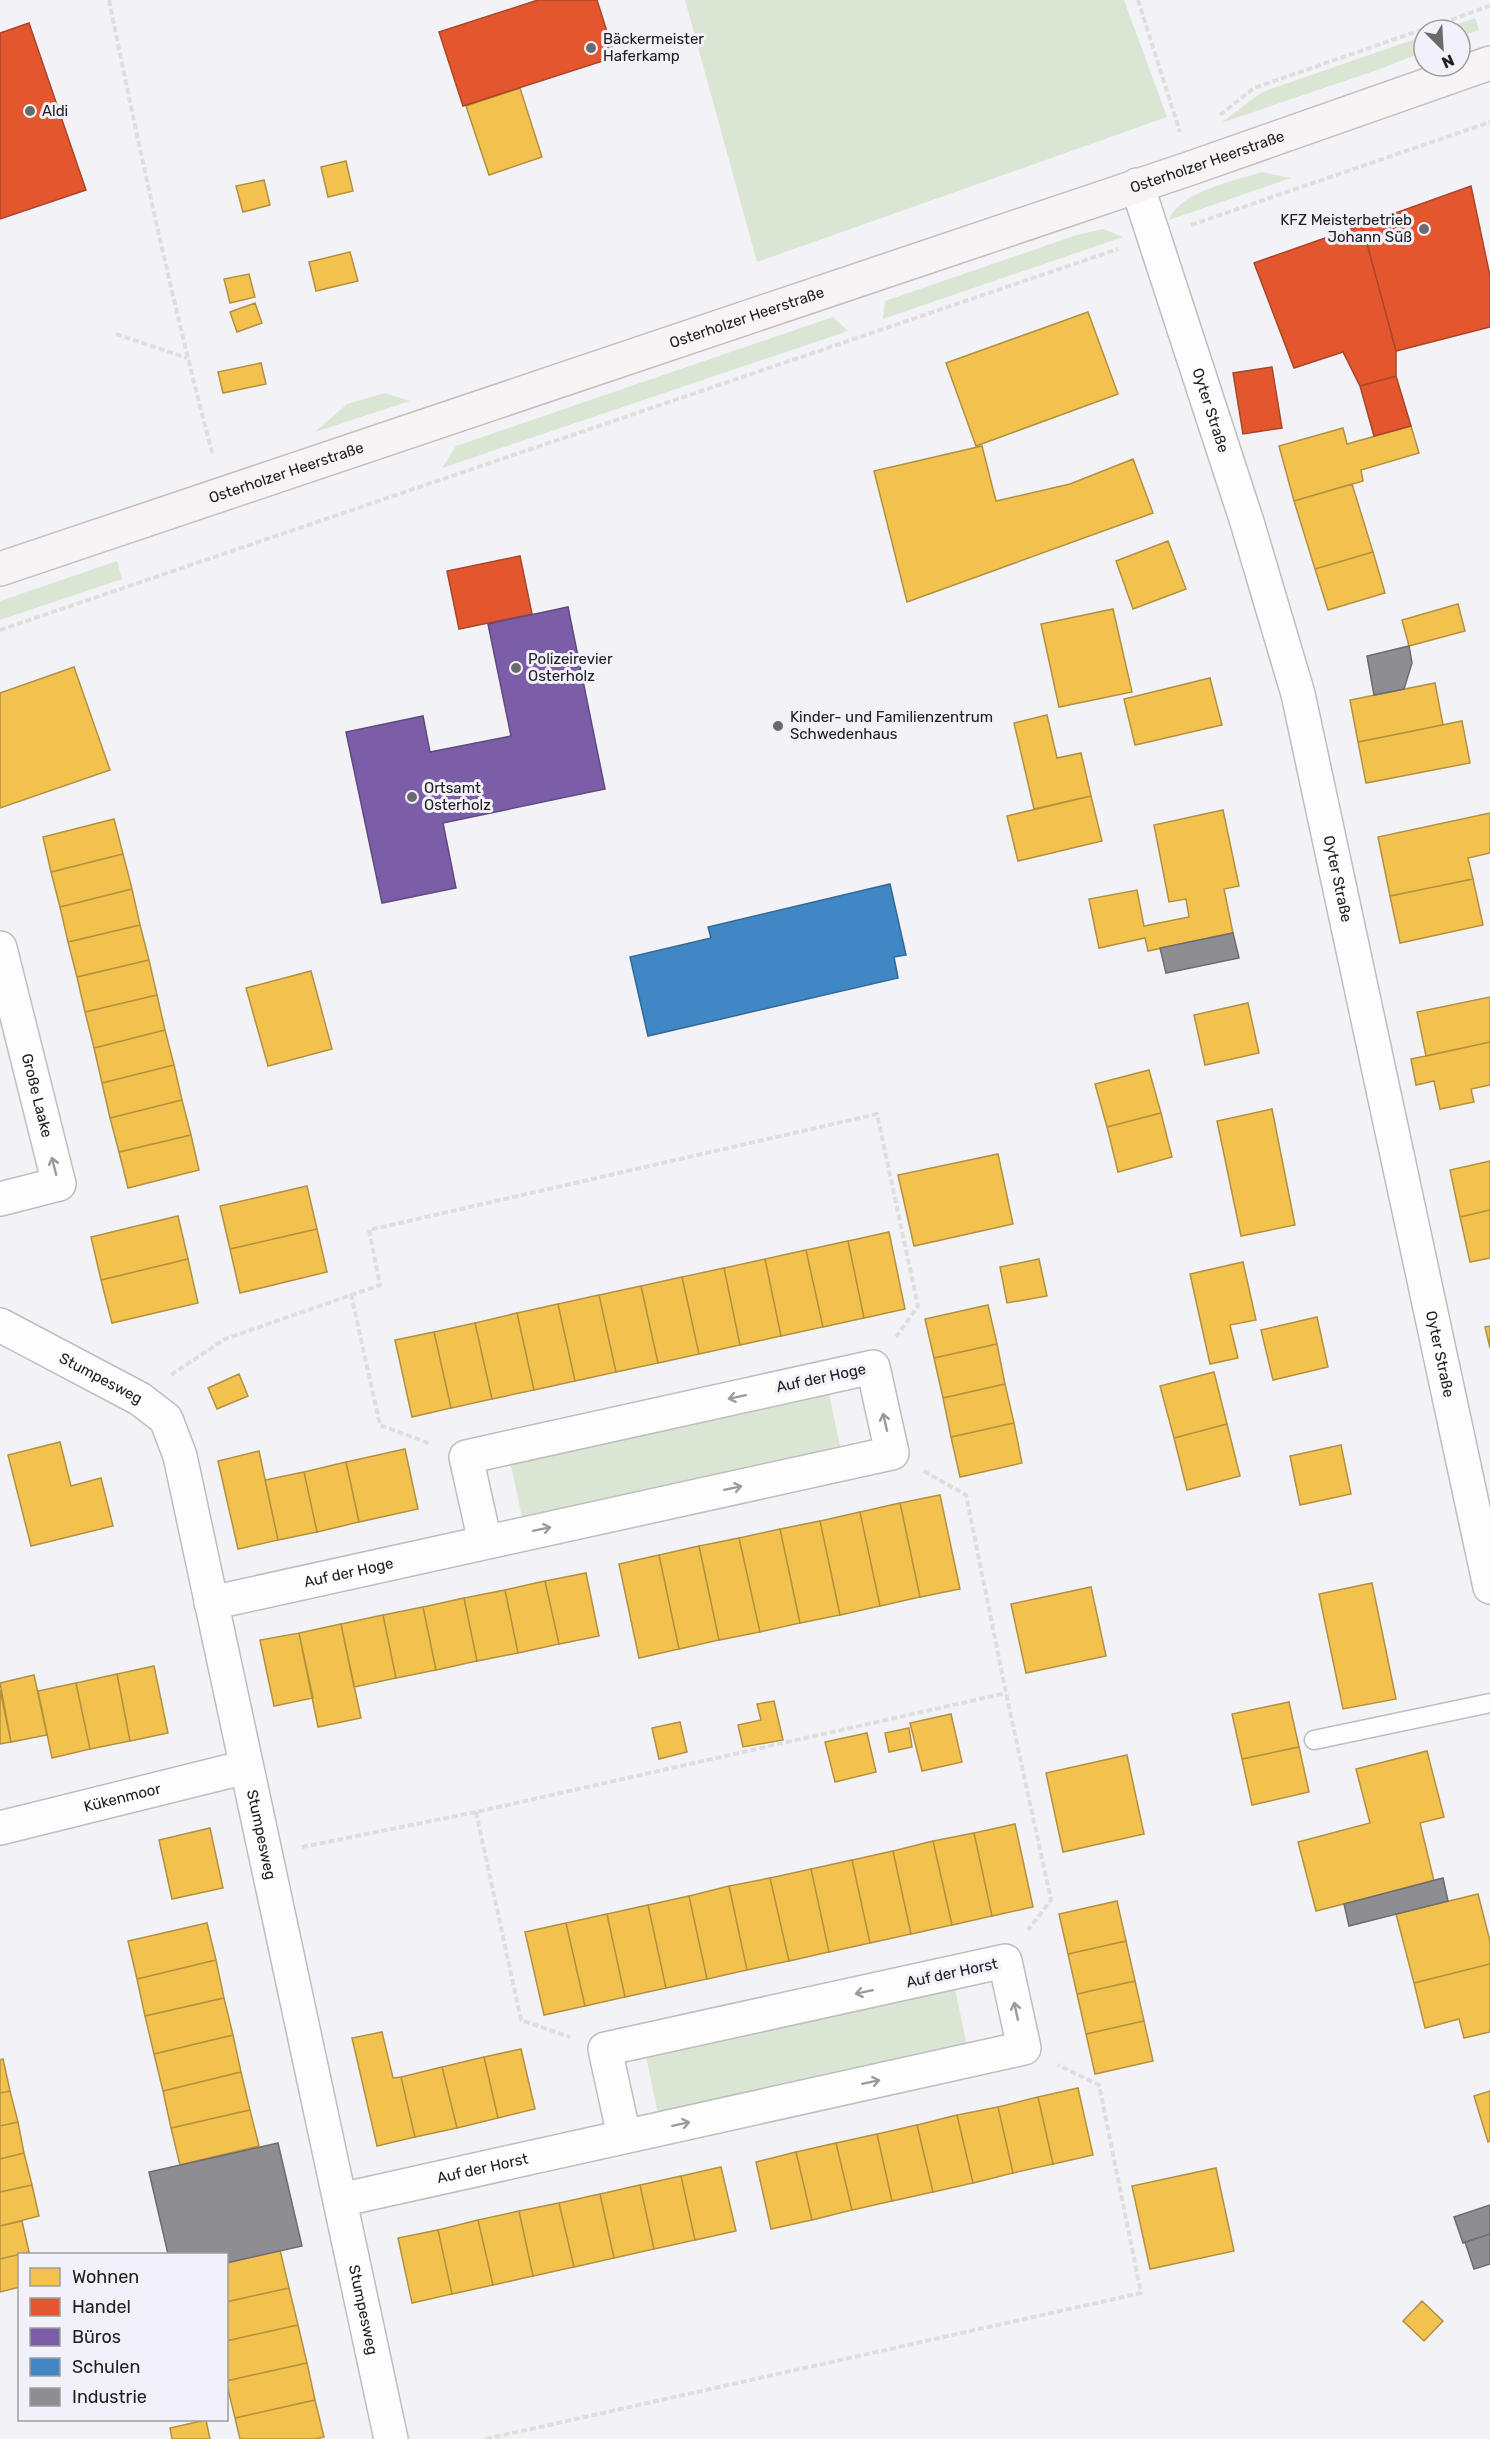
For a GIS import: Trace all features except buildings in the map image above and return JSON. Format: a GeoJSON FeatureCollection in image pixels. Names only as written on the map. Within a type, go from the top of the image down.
{"type":"FeatureCollection","features":[{"type":"Feature","properties":{"kind":"main road","name":"Osterholzer Heerstraße"},"geometry":{"type":"LineString","coordinates":[[0,569],[1191,168],[1490,63]]}},
{"type":"Feature","properties":{"kind":"street","name":"Oyter Straße"},"geometry":{"type":"LineString","coordinates":[[1137,185],[1247,522],[1298,694],[1490,1587]]}},
{"type":"Feature","properties":{"kind":"street","name":"Große Laake"},"geometry":{"type":"LineString","coordinates":[[0,948],[59,1184],[0,1199]]}},
{"type":"Feature","properties":{"kind":"street","name":"Stumpesweg"},"geometry":{"type":"LineString","coordinates":[[0,1325],[140,1399],[166,1419],[180,1456],[391,2439]]}},
{"type":"Feature","properties":{"kind":"street","name":"Auf der Hoge"},"geometry":{"type":"LineString","coordinates":[[212,1602],[892,1453],[873,1367],[466,1456]]}},
{"type":"Feature","properties":{"kind":"street"},"geometry":{"type":"LineString","coordinates":[[466,1456],[485,1542]]}},
{"type":"Feature","properties":{"kind":"street","name":"Kükenmoor"},"geometry":{"type":"LineString","coordinates":[[0,1828],[246,1767]]}},
{"type":"Feature","properties":{"kind":"street","name":"Auf der Horst"},"geometry":{"type":"LineString","coordinates":[[340,2200],[1024,2048],[1005,1961],[605,2049]]}},
{"type":"Feature","properties":{"kind":"street"},"geometry":{"type":"LineString","coordinates":[[605,2049],[624,2136]]}},
{"type":"Feature","properties":{"kind":"lane"},"geometry":{"type":"LineString","coordinates":[[1314,1740],[1490,1703]]}},
{"type":"Feature","properties":{"kind":"path"},"geometry":{"type":"LineString","coordinates":[[109,0],[146,180],[187,358],[223,494]]}},
{"type":"Feature","properties":{"kind":"path"},"geometry":{"type":"LineString","coordinates":[[1138,0],[1191,168]]}},
{"type":"Feature","properties":{"kind":"path"},"geometry":{"type":"LineString","coordinates":[[1219,116],[1254,88],[1490,6]]}},
{"type":"Feature","properties":{"kind":"path"},"geometry":{"type":"LineString","coordinates":[[0,630],[1490,122]]}},
{"type":"Feature","properties":{"kind":"path"},"geometry":{"type":"LineString","coordinates":[[116,334],[187,358]]}},
{"type":"Feature","properties":{"kind":"path"},"geometry":{"type":"LineString","coordinates":[[140,1399],[180,1368],[225,1340],[380,1285],[369,1230],[877,1113],[918,1306],[873,1367]]}},
{"type":"Feature","properties":{"kind":"path"},"geometry":{"type":"LineString","coordinates":[[351,1294],[380,1425],[466,1456]]}},
{"type":"Feature","properties":{"kind":"path"},"geometry":{"type":"LineString","coordinates":[[892,1453],[966,1495],[1005,1693],[1051,1900],[1005,1961]]}},
{"type":"Feature","properties":{"kind":"path"},"geometry":{"type":"LineString","coordinates":[[266,1854],[476,1812],[1005,1693]]}},
{"type":"Feature","properties":{"kind":"path"},"geometry":{"type":"LineString","coordinates":[[476,1812],[521,2020],[605,2049]]}},
{"type":"Feature","properties":{"kind":"path"},"geometry":{"type":"LineString","coordinates":[[486,2439],[1141,2293],[1099,2085],[1024,2048]]}},
{"type":"Feature","properties":{"kind":"green space"},"geometry":{"type":"Polygon","coordinates":[[[685,0],[1124,0],[1167,117],[757,262],[685,0]]]}},
{"type":"Feature","properties":{"kind":"green space"},"geometry":{"type":"Polygon","coordinates":[[[1475,18],[1479,30],[1472,33],[1472,19],[1475,18]]]}},
{"type":"Feature","properties":{"kind":"green space"},"geometry":{"type":"Polygon","coordinates":[[[1412,40],[1412,57],[1221,123],[1262,92],[1412,40]]]}},
{"type":"Feature","properties":{"kind":"green space"},"geometry":{"type":"Polygon","coordinates":[[[1262,172],[1291,178],[1169,220],[1174,210],[1195,195],[1262,172]]]}},
{"type":"Feature","properties":{"kind":"green space"},"geometry":{"type":"Polygon","coordinates":[[[1103,229],[1123,237],[883,319],[885,301],[1077,235],[1103,229]]]}},
{"type":"Feature","properties":{"kind":"green space"},"geometry":{"type":"Polygon","coordinates":[[[833,317],[848,331],[442,468],[456,446],[833,317]]]}},
{"type":"Feature","properties":{"kind":"green space"},"geometry":{"type":"Polygon","coordinates":[[[385,393],[410,401],[315,432],[347,404],[385,393]]]}},
{"type":"Feature","properties":{"kind":"green space"},"geometry":{"type":"Polygon","coordinates":[[[117,561],[122,579],[0,620],[0,601],[117,561]]]}},
{"type":"Feature","properties":{"kind":"green space"},"geometry":{"type":"Polygon","coordinates":[[[829,1394],[841,1450],[522,1517],[510,1461],[829,1394]]]}},
{"type":"Feature","properties":{"kind":"green space"},"geometry":{"type":"Polygon","coordinates":[[[955,1989],[967,2046],[658,2114],[646,2057],[955,1989]]]}},
{"type":"Feature","properties":{"kind":"place","name":"Bäckermeister Haferkamp"},"geometry":{"type":"Point","coordinates":[591,48]}},
{"type":"Feature","properties":{"kind":"place","name":"Aldi"},"geometry":{"type":"Point","coordinates":[30,111]}},
{"type":"Feature","properties":{"kind":"place","name":"KFZ Meisterbetrieb Johann Süß"},"geometry":{"type":"Point","coordinates":[1424,229]}},
{"type":"Feature","properties":{"kind":"place","name":"Polizeirevier Osterholz"},"geometry":{"type":"Point","coordinates":[516,668]}},
{"type":"Feature","properties":{"kind":"place","name":"Kinder- und Familienzentrum Schwedenhaus"},"geometry":{"type":"Point","coordinates":[778,726]}},
{"type":"Feature","properties":{"kind":"place","name":"Ortsamt Osterholz"},"geometry":{"type":"Point","coordinates":[412,797]}}]}
